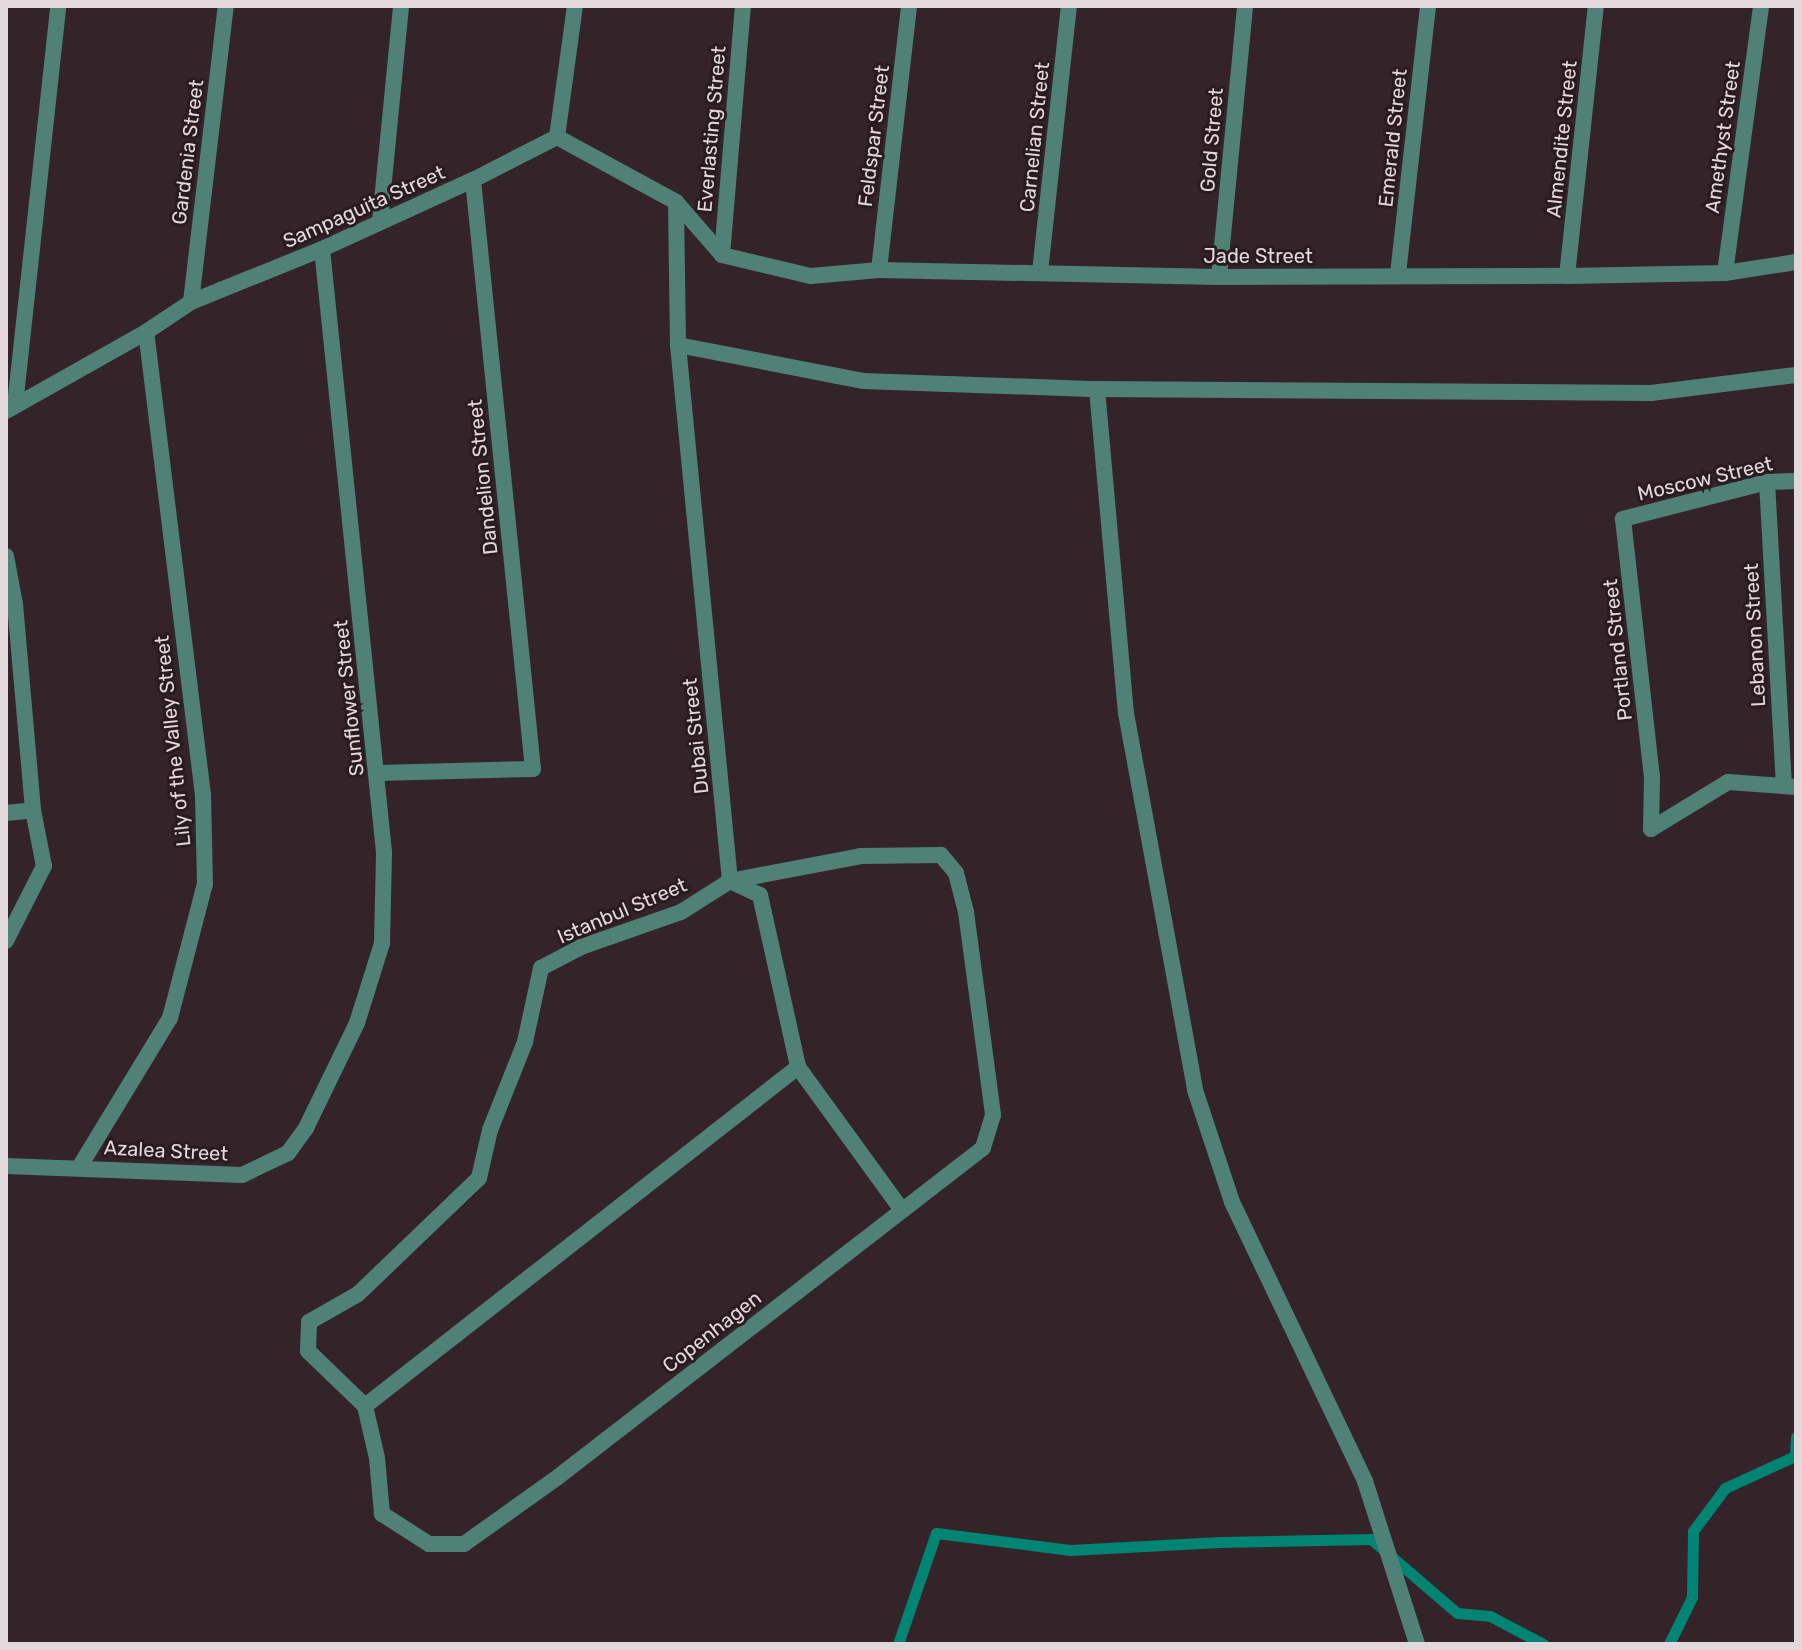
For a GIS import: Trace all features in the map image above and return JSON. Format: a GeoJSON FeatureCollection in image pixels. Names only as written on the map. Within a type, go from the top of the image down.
{"type":"FeatureCollection","features":[{"type":"Feature","properties":{"kind":"street"},"geometry":{"type":"LineString","coordinates":[[11,408],[58,6]]}},
{"type":"Feature","properties":{"kind":"street","name":"Gardenia Street"},"geometry":{"type":"LineString","coordinates":[[191,302],[226,6]]}},
{"type":"Feature","properties":{"kind":"street"},"geometry":{"type":"LineString","coordinates":[[380,221],[401,6]]}},
{"type":"Feature","properties":{"kind":"street"},"geometry":{"type":"LineString","coordinates":[[575,6],[557,137],[676,202],[722,255]]}},
{"type":"Feature","properties":{"kind":"street","name":"Everlasting Street"},"geometry":{"type":"LineString","coordinates":[[722,255],[743,6]]}},
{"type":"Feature","properties":{"kind":"street","name":"Feldspar Street"},"geometry":{"type":"LineString","coordinates":[[879,270],[909,6]]}},
{"type":"Feature","properties":{"kind":"street","name":"Carnelian Street"},"geometry":{"type":"LineString","coordinates":[[1040,272],[1069,6]]}},
{"type":"Feature","properties":{"kind":"street","name":"Gold Street"},"geometry":{"type":"LineString","coordinates":[[1219,277],[1245,6]]}},
{"type":"Feature","properties":{"kind":"street","name":"Emerald Street"},"geometry":{"type":"LineString","coordinates":[[1398,274],[1428,6]]}},
{"type":"Feature","properties":{"kind":"street","name":"Almendite Street"},"geometry":{"type":"LineString","coordinates":[[1567,276],[1596,6]]}},
{"type":"Feature","properties":{"kind":"street","name":"Amethyst Street"},"geometry":{"type":"LineString","coordinates":[[1725,273],[1761,6]]}},
{"type":"Feature","properties":{"kind":"street","name":"Sampaguita Street"},"geometry":{"type":"LineString","coordinates":[[11,408],[146,332],[191,302],[322,249],[473,180],[557,137]]}},
{"type":"Feature","properties":{"kind":"street","name":"Dandelion Street"},"geometry":{"type":"LineString","coordinates":[[377,773],[533,769],[473,180]]}},
{"type":"Feature","properties":{"kind":"street","name":"Dubai Street"},"geometry":{"type":"LineString","coordinates":[[676,202],[678,345],[730,881]]}},
{"type":"Feature","properties":{"kind":"street","name":"Sunflower Street"},"geometry":{"type":"LineString","coordinates":[[306,1128],[357,1023],[382,943],[384,852],[322,249]]}},
{"type":"Feature","properties":{"kind":"street","name":"Jade Street"},"geometry":{"type":"LineString","coordinates":[[722,255],[811,276],[879,270],[1219,277],[1398,274],[1567,276],[1725,273],[1796,262]]}},
{"type":"Feature","properties":{"kind":"street","name":"Lily of the Valley Street"},"geometry":{"type":"LineString","coordinates":[[80,1166],[170,1018],[205,884],[203,795],[146,332]]}},
{"type":"Feature","properties":{"kind":"street"},"geometry":{"type":"LineString","coordinates":[[678,345],[863,381],[1097,389],[1651,393],[1796,375]]}},
{"type":"Feature","properties":{"kind":"street"},"geometry":{"type":"LineString","coordinates":[[1097,389],[1126,713],[1195,1090],[1232,1202],[1365,1481],[1417,1641]]}},
{"type":"Feature","properties":{"kind":"street","name":"Moscow Street"},"geometry":{"type":"LineString","coordinates":[[1623,519],[1767,482],[1796,481]]}},
{"type":"Feature","properties":{"kind":"street","name":"Lebanon Street"},"geometry":{"type":"LineString","coordinates":[[1767,482],[1790,786]]}},
{"type":"Feature","properties":{"kind":"street","name":"Portland Street"},"geometry":{"type":"LineString","coordinates":[[1623,519],[1652,777],[1651,829],[1728,782],[1790,786]]}},
{"type":"Feature","properties":{"kind":"street"},"geometry":{"type":"LineString","coordinates":[[6,556],[33,810],[44,866],[6,941]]}},
{"type":"Feature","properties":{"kind":"street"},"geometry":{"type":"LineString","coordinates":[[6,813],[33,810]]}},
{"type":"Feature","properties":{"kind":"street","name":"Istanbul Street"},"geometry":{"type":"LineString","coordinates":[[365,1406],[308,1351],[309,1322],[358,1294],[479,1178],[490,1130],[525,1042],[541,968],[581,947],[681,912],[730,881],[861,856],[941,855],[956,873],[966,912],[993,1115],[983,1148]]}},
{"type":"Feature","properties":{"kind":"street"},"geometry":{"type":"LineString","coordinates":[[730,881],[760,895],[798,1067],[902,1210]]}},
{"type":"Feature","properties":{"kind":"street"},"geometry":{"type":"LineString","coordinates":[[365,1406],[798,1067]]}},
{"type":"Feature","properties":{"kind":"street","name":"Azalea Street"},"geometry":{"type":"LineString","coordinates":[[6,1166],[80,1166],[242,1175],[288,1153],[306,1128]]}},
{"type":"Feature","properties":{"kind":"street","name":"Copenhagen"},"geometry":{"type":"LineString","coordinates":[[365,1406],[377,1458],[382,1514],[429,1544],[464,1544],[558,1477],[983,1148]]}},
{"type":"Feature","properties":{"kind":"waterway"},"geometry":{"type":"LineString","coordinates":[[1669,1644],[1692,1597],[1693,1531],[1725,1488],[1795,1456],[1796,1437]]}},
{"type":"Feature","properties":{"kind":"waterway"},"geometry":{"type":"LineString","coordinates":[[898,1644],[936,1533],[1070,1550],[1220,1542],[1371,1539],[1457,1613],[1490,1616],[1543,1644]]}}]}
